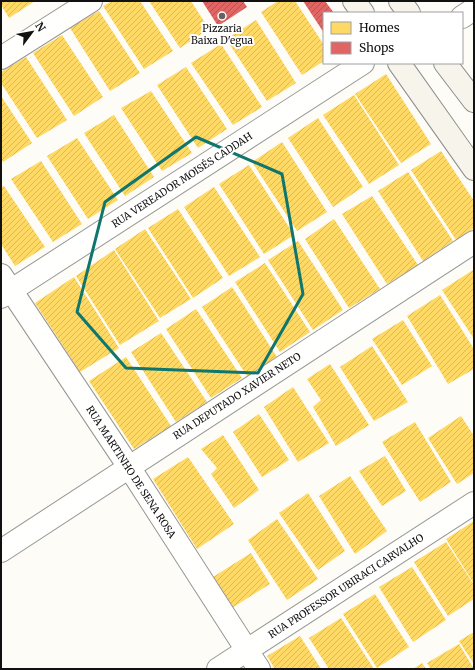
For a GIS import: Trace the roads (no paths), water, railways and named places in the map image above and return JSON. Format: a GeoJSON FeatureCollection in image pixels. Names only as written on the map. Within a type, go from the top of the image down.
{"type":"FeatureCollection","features":[{"type":"Feature","properties":{"kind":"main road"},"geometry":{"type":"LineString","coordinates":[[354,1],[362,12]]}},
{"type":"Feature","properties":{"kind":"main road"},"geometry":{"type":"LineString","coordinates":[[400,1],[408,12]]}},
{"type":"Feature","properties":{"kind":"main road"},"geometry":{"type":"LineString","coordinates":[[400,64],[474,169]]}},
{"type":"Feature","properties":{"kind":"main road"},"geometry":{"type":"LineString","coordinates":[[446,64],[474,101]]}},
{"type":"Feature","properties":{"kind":"street"},"geometry":{"type":"LineString","coordinates":[[1,58],[91,1]]}},
{"type":"Feature","properties":{"kind":"street"},"geometry":{"type":"LineString","coordinates":[[463,16],[474,9]]}},
{"type":"Feature","properties":{"kind":"street","name":"RUA VEREADOR MOISÉS CADDAH"},"geometry":{"type":"LineString","coordinates":[[4,288],[361,64]]}},
{"type":"Feature","properties":{"kind":"street","name":"RUA DEPUTADO XAVIER NETO"},"geometry":{"type":"LineString","coordinates":[[1,551],[474,242]]}},
{"type":"Feature","properties":{"kind":"street","name":"RUA MARTINHO DE SENA ROSA"},"geometry":{"type":"LineString","coordinates":[[4,288],[129,467],[259,669]]}},
{"type":"Feature","properties":{"kind":"street","name":"RUA PROFESSOR UBIRACI CARVALHO"},"geometry":{"type":"LineString","coordinates":[[218,669],[474,503]]}},
{"type":"Feature","properties":{"kind":"place","name":"Pizzaria Baixa D'egua"},"geometry":{"type":"Point","coordinates":[222,16]}}]}
